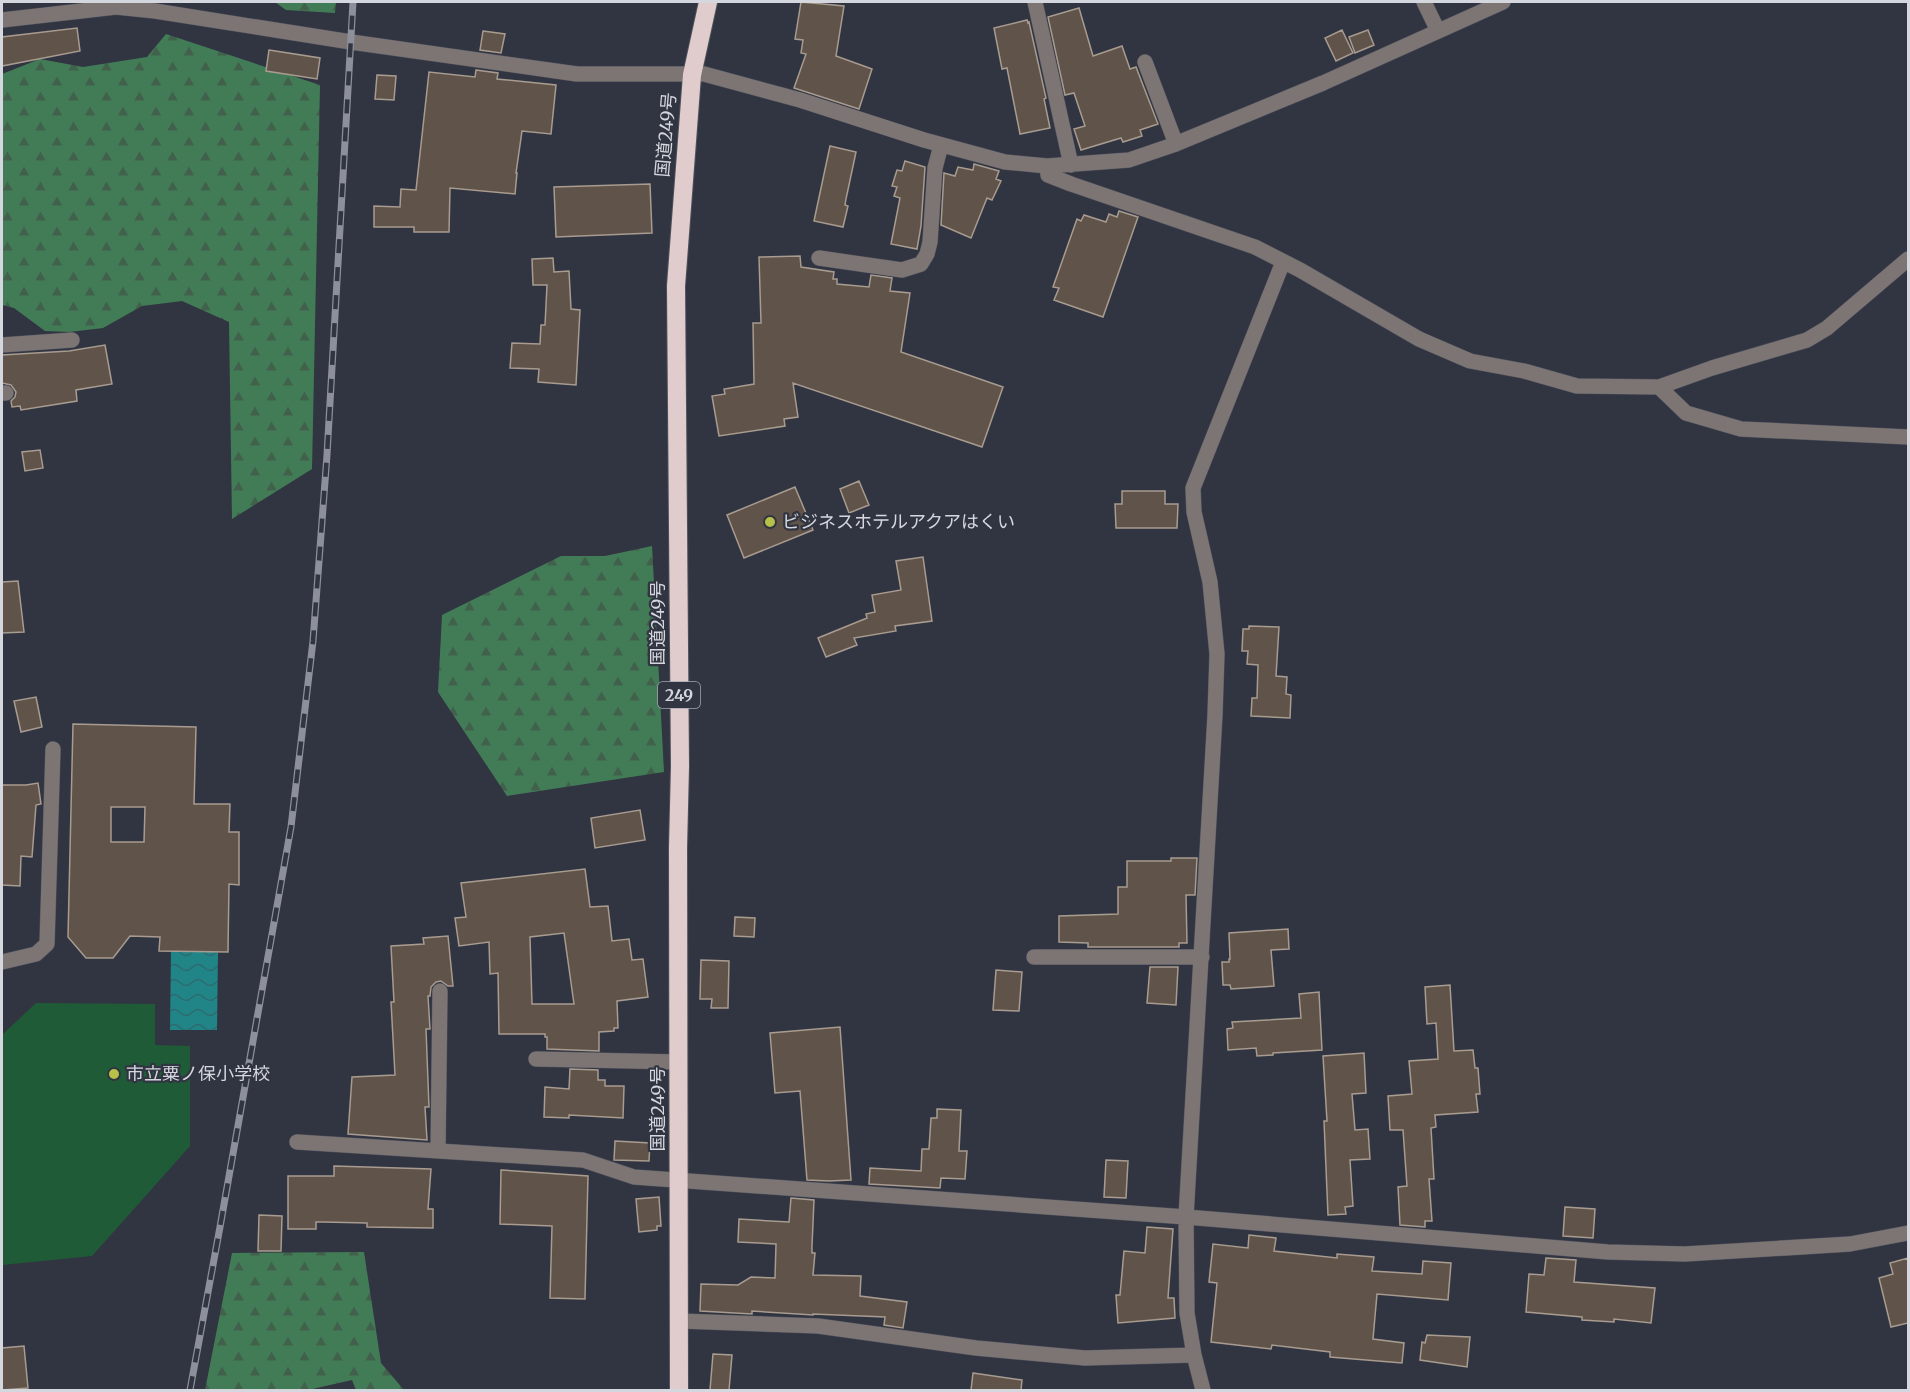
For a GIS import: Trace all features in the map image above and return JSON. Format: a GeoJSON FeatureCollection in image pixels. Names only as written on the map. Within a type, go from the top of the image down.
{"type":"FeatureCollection","features":[{"type":"Feature","properties":{"kind":"highway","name":"国道249号"},"geometry":{"type":"LineString","coordinates":[[680,1390],[678,848],[680,754],[676,286],[692,75],[708,2]]}},
{"type":"Feature","properties":{"kind":"street"},"geometry":{"type":"LineString","coordinates":[[1035,2],[1071,165]]}},
{"type":"Feature","properties":{"kind":"street"},"geometry":{"type":"LineString","coordinates":[[1424,2],[1438,31]]}},
{"type":"Feature","properties":{"kind":"street"},"geometry":{"type":"LineString","coordinates":[[2,20],[97,5],[155,11],[577,74],[704,74],[800,100],[1005,162],[1047,166],[1129,160],[1176,144],[1323,83],[1503,2]]}},
{"type":"Feature","properties":{"kind":"street"},"geometry":{"type":"LineString","coordinates":[[1145,62],[1176,144]]}},
{"type":"Feature","properties":{"kind":"street"},"geometry":{"type":"LineString","coordinates":[[819,258],[902,270],[921,264],[930,242],[935,168],[940,144]]}},
{"type":"Feature","properties":{"kind":"street"},"geometry":{"type":"LineString","coordinates":[[1047,166],[1048,175],[1255,247],[1419,339],[1470,361],[1524,371],[1577,386],[1659,387],[1712,368],[1807,340],[1827,328],[1908,259]]}},
{"type":"Feature","properties":{"kind":"street"},"geometry":{"type":"LineString","coordinates":[[1203,1390],[1187,1313],[1186,1217],[1217,654],[1210,582],[1194,512],[1193,488],[1282,262]]}},
{"type":"Feature","properties":{"kind":"street"},"geometry":{"type":"LineString","coordinates":[[2,345],[72,340]]}},
{"type":"Feature","properties":{"kind":"street"},"geometry":{"type":"LineString","coordinates":[[1659,387],[1686,413],[1741,429],[1908,436]]}},
{"type":"Feature","properties":{"kind":"street"},"geometry":{"type":"LineString","coordinates":[[2,962],[36,954],[47,944],[53,749]]}},
{"type":"Feature","properties":{"kind":"street"},"geometry":{"type":"LineString","coordinates":[[1034,957],[1202,957]]}},
{"type":"Feature","properties":{"kind":"street"},"geometry":{"type":"LineString","coordinates":[[438,1151],[440,990]]}},
{"type":"Feature","properties":{"kind":"street"},"geometry":{"type":"LineString","coordinates":[[536,1059],[679,1062]]}},
{"type":"Feature","properties":{"kind":"street"},"geometry":{"type":"LineString","coordinates":[[297,1142],[583,1160],[634,1177],[1186,1217],[1608,1252],[1685,1254],[1850,1244],[1908,1233]]}},
{"type":"Feature","properties":{"kind":"street"},"geometry":{"type":"LineString","coordinates":[[680,1321],[818,1326],[976,1348],[1085,1358],[1194,1355]]}},
{"type":"Feature","properties":{"kind":"green space"},"geometry":{"type":"Polygon","coordinates":[[[275,2],[336,2],[335,13],[286,10],[275,2]]]}},
{"type":"Feature","properties":{"kind":"green space"},"geometry":{"type":"Polygon","coordinates":[[[166,34],[320,85],[312,469],[232,519],[229,322],[182,301],[142,306],[103,328],[69,332],[45,331],[14,308],[2,305],[2,74],[40,59],[83,67],[147,57],[166,34]]]}},
{"type":"Feature","properties":{"kind":"green space"},"geometry":{"type":"Polygon","coordinates":[[[652,546],[664,772],[507,796],[438,692],[442,615],[561,556],[605,556],[652,546]]]}},
{"type":"Feature","properties":{"kind":"green space"},"geometry":{"type":"Polygon","coordinates":[[[364,1252],[381,1363],[404,1390],[356,1390],[352,1380],[308,1390],[205,1390],[232,1253],[364,1252]]]}},
{"type":"Feature","properties":{"kind":"shaded area"},"geometry":{"type":"Polygon","coordinates":[[[36,1003],[155,1004],[155,1045],[190,1046],[190,1146],[92,1256],[2,1265],[2,1035],[36,1003]]]}},
{"type":"Feature","properties":{"kind":"water"},"geometry":{"type":"Polygon","coordinates":[[[171,951],[218,952],[217,1030],[170,1030],[171,951]]]}},
{"type":"Feature","properties":{"kind":"building"},"geometry":{"type":"Polygon","coordinates":[[[801,2],[844,6],[836,56],[872,69],[859,109],[794,88],[806,54],[801,53],[803,40],[795,39],[801,2]]]}},
{"type":"Feature","properties":{"kind":"building"},"geometry":{"type":"Polygon","coordinates":[[[1079,8],[1093,56],[1122,46],[1130,69],[1136,67],[1158,124],[1140,130],[1142,136],[1123,142],[1121,138],[1081,150],[1074,129],[1085,126],[1074,93],[1065,95],[1048,17],[1079,8]]]}},
{"type":"Feature","properties":{"kind":"building"},"geometry":{"type":"Polygon","coordinates":[[[1027,20],[1046,98],[1044,99],[1050,128],[1020,134],[1007,68],[1002,69],[994,28],[1027,20]]]}},
{"type":"Feature","properties":{"kind":"building"},"geometry":{"type":"Polygon","coordinates":[[[77,28],[80,51],[2,66],[2,37],[77,28]]]}},
{"type":"Feature","properties":{"kind":"building"},"geometry":{"type":"Polygon","coordinates":[[[1342,30],[1353,53],[1336,61],[1325,38],[1342,30]]]}},
{"type":"Feature","properties":{"kind":"building"},"geometry":{"type":"Polygon","coordinates":[[[1368,30],[1374,45],[1355,53],[1349,37],[1368,30]]]}},
{"type":"Feature","properties":{"kind":"building"},"geometry":{"type":"Polygon","coordinates":[[[483,31],[505,34],[501,53],[480,50],[483,31]]]}},
{"type":"Feature","properties":{"kind":"building"},"geometry":{"type":"Polygon","coordinates":[[[269,50],[320,58],[317,79],[266,71],[269,50]]]}},
{"type":"Feature","properties":{"kind":"building"},"geometry":{"type":"Polygon","coordinates":[[[476,70],[498,73],[497,79],[556,85],[551,134],[522,131],[515,194],[450,188],[449,232],[414,232],[414,227],[374,227],[374,206],[400,207],[401,189],[416,190],[429,72],[475,77],[476,70]]]}},
{"type":"Feature","properties":{"kind":"building"},"geometry":{"type":"Polygon","coordinates":[[[377,75],[396,76],[394,100],[375,99],[377,75]]]}},
{"type":"Feature","properties":{"kind":"building"},"geometry":{"type":"Polygon","coordinates":[[[830,146],[856,152],[846,199],[845,205],[848,206],[843,227],[814,221],[830,146]]]}},
{"type":"Feature","properties":{"kind":"building"},"geometry":{"type":"Polygon","coordinates":[[[905,161],[925,167],[917,249],[891,244],[900,198],[894,196],[897,187],[892,186],[897,170],[902,171],[905,161]]]}},
{"type":"Feature","properties":{"kind":"building"},"geometry":{"type":"Polygon","coordinates":[[[974,164],[999,171],[996,179],[1001,181],[992,200],[987,198],[971,238],[941,225],[944,173],[955,176],[958,167],[973,170],[974,164]]]}},
{"type":"Feature","properties":{"kind":"building"},"geometry":{"type":"Polygon","coordinates":[[[650,184],[652,233],[556,237],[554,187],[650,184]]]}},
{"type":"Feature","properties":{"kind":"building"},"geometry":{"type":"Polygon","coordinates":[[[1119,211],[1138,217],[1103,317],[1054,300],[1059,288],[1053,287],[1077,219],[1081,221],[1084,215],[1106,222],[1109,214],[1117,217],[1119,211]]]}},
{"type":"Feature","properties":{"kind":"building"},"geometry":{"type":"Polygon","coordinates":[[[800,256],[801,267],[834,272],[833,279],[837,279],[837,284],[869,287],[871,275],[892,278],[890,291],[910,293],[901,352],[1003,387],[982,447],[793,383],[798,417],[784,419],[785,426],[719,436],[712,396],[725,394],[724,389],[754,384],[753,323],[761,323],[759,257],[800,256]]]}},
{"type":"Feature","properties":{"kind":"building"},"geometry":{"type":"Polygon","coordinates":[[[553,258],[554,272],[569,271],[571,309],[580,310],[576,385],[538,382],[539,369],[510,368],[512,343],[540,344],[541,325],[545,325],[547,285],[533,285],[532,259],[553,258]]]}},
{"type":"Feature","properties":{"kind":"building"},"geometry":{"type":"Polygon","coordinates":[[[105,345],[112,384],[76,390],[77,401],[21,410],[20,406],[12,407],[11,401],[16,392],[11,385],[2,383],[2,355],[69,351],[105,345]]]}},
{"type":"Feature","properties":{"kind":"building"},"geometry":{"type":"Polygon","coordinates":[[[40,450],[43,468],[25,471],[22,452],[40,450]]]}},
{"type":"Feature","properties":{"kind":"building"},"geometry":{"type":"Polygon","coordinates":[[[859,481],[869,505],[849,513],[840,489],[859,481]]]}},
{"type":"Feature","properties":{"kind":"building","name":"ビジネスホテルアクアはくい"},"geometry":{"type":"Polygon","coordinates":[[[795,487],[813,530],[744,558],[727,515],[795,487]]]}},
{"type":"Feature","properties":{"kind":"building"},"geometry":{"type":"Polygon","coordinates":[[[1122,491],[1165,491],[1165,504],[1178,504],[1177,528],[1116,528],[1115,504],[1122,504],[1122,491]]]}},
{"type":"Feature","properties":{"kind":"building"},"geometry":{"type":"Polygon","coordinates":[[[923,557],[932,621],[895,626],[896,631],[854,638],[857,645],[826,657],[818,638],[867,618],[866,614],[875,612],[872,595],[901,590],[896,561],[923,557]]]}},
{"type":"Feature","properties":{"kind":"building"},"geometry":{"type":"Polygon","coordinates":[[[18,581],[24,632],[2,633],[2,582],[18,581]]]}},
{"type":"Feature","properties":{"kind":"building"},"geometry":{"type":"Polygon","coordinates":[[[1249,626],[1279,627],[1276,676],[1287,677],[1286,694],[1291,695],[1290,718],[1251,716],[1252,698],[1257,698],[1258,665],[1247,664],[1248,651],[1242,651],[1243,629],[1249,629],[1249,626]]]}},
{"type":"Feature","properties":{"kind":"building"},"geometry":{"type":"Polygon","coordinates":[[[36,697],[42,727],[21,732],[14,701],[36,697]]]}},
{"type":"Feature","properties":{"kind":"building"},"geometry":{"type":"Polygon","coordinates":[[[73,724],[196,727],[194,804],[230,804],[229,832],[239,832],[239,885],[229,884],[228,952],[159,951],[160,937],[130,936],[113,958],[86,958],[68,937],[73,724]],[[111,807],[111,842],[144,842],[145,807],[111,807]]]}},
{"type":"Feature","properties":{"kind":"building"},"geometry":{"type":"Polygon","coordinates":[[[38,783],[41,804],[36,805],[32,857],[21,856],[20,886],[2,885],[2,785],[38,783]]]}},
{"type":"Feature","properties":{"kind":"building"},"geometry":{"type":"Polygon","coordinates":[[[640,810],[645,840],[595,848],[591,818],[640,810]]]}},
{"type":"Feature","properties":{"kind":"building"},"geometry":{"type":"Polygon","coordinates":[[[1171,858],[1197,858],[1195,895],[1186,895],[1187,943],[1179,943],[1179,947],[1088,947],[1088,943],[1059,942],[1059,916],[1118,914],[1118,887],[1127,887],[1127,861],[1171,861],[1171,858]]]}},
{"type":"Feature","properties":{"kind":"building"},"geometry":{"type":"Polygon","coordinates":[[[585,869],[590,907],[608,906],[612,941],[629,939],[632,960],[643,959],[648,997],[617,1001],[618,1028],[614,1028],[614,1031],[599,1032],[599,1051],[547,1049],[545,1034],[499,1034],[498,973],[490,974],[489,942],[459,946],[455,918],[466,917],[461,883],[585,869]],[[564,933],[530,937],[532,1004],[574,1004],[564,933]]]}},
{"type":"Feature","properties":{"kind":"building"},"geometry":{"type":"Polygon","coordinates":[[[735,917],[755,918],[754,937],[734,936],[735,917]]]}},
{"type":"Feature","properties":{"kind":"building"},"geometry":{"type":"Polygon","coordinates":[[[1288,929],[1289,949],[1271,950],[1274,986],[1231,989],[1230,985],[1223,985],[1222,962],[1229,962],[1230,959],[1229,933],[1288,929]]]}},
{"type":"Feature","properties":{"kind":"building"},"geometry":{"type":"Polygon","coordinates":[[[448,936],[453,986],[448,986],[441,981],[436,982],[431,987],[430,996],[428,996],[430,1029],[426,1029],[429,1107],[425,1107],[427,1140],[348,1134],[352,1077],[395,1075],[391,946],[424,944],[423,938],[448,936]]]}},
{"type":"Feature","properties":{"kind":"building"},"geometry":{"type":"Polygon","coordinates":[[[701,960],[729,961],[728,1008],[711,1008],[712,999],[700,999],[701,960]]]}},
{"type":"Feature","properties":{"kind":"building"},"geometry":{"type":"Polygon","coordinates":[[[1150,967],[1178,967],[1176,1005],[1147,1003],[1150,967]]]}},
{"type":"Feature","properties":{"kind":"building"},"geometry":{"type":"Polygon","coordinates":[[[996,970],[1022,972],[1019,1011],[993,1010],[996,970]]]}},
{"type":"Feature","properties":{"kind":"building"},"geometry":{"type":"Polygon","coordinates":[[[1450,985],[1454,1051],[1473,1050],[1475,1068],[1478,1068],[1480,1094],[1476,1094],[1478,1112],[1435,1115],[1436,1127],[1431,1128],[1434,1179],[1429,1179],[1432,1221],[1425,1221],[1425,1227],[1400,1225],[1398,1187],[1407,1186],[1403,1130],[1390,1130],[1388,1096],[1412,1094],[1409,1061],[1438,1059],[1436,1023],[1427,1024],[1425,987],[1450,985]]]}},
{"type":"Feature","properties":{"kind":"building"},"geometry":{"type":"Polygon","coordinates":[[[1319,992],[1322,1050],[1257,1056],[1256,1048],[1228,1050],[1227,1029],[1233,1028],[1232,1022],[1301,1018],[1299,994],[1319,992]]]}},
{"type":"Feature","properties":{"kind":"building"},"geometry":{"type":"Polygon","coordinates":[[[840,1027],[851,1180],[807,1180],[800,1091],[775,1093],[770,1033],[840,1027]]]}},
{"type":"Feature","properties":{"kind":"building"},"geometry":{"type":"Polygon","coordinates":[[[1364,1053],[1366,1093],[1352,1094],[1355,1130],[1368,1129],[1370,1159],[1350,1160],[1353,1206],[1345,1207],[1346,1214],[1328,1215],[1324,1121],[1327,1121],[1323,1056],[1364,1053]]]}},
{"type":"Feature","properties":{"kind":"building"},"geometry":{"type":"Polygon","coordinates":[[[570,1069],[598,1070],[598,1080],[605,1080],[605,1086],[624,1086],[623,1118],[569,1115],[569,1118],[544,1117],[545,1087],[569,1089],[570,1069]]]}},
{"type":"Feature","properties":{"kind":"building"},"geometry":{"type":"Polygon","coordinates":[[[937,1109],[961,1110],[959,1151],[967,1151],[965,1179],[941,1178],[940,1188],[869,1184],[870,1168],[921,1171],[922,1149],[929,1149],[931,1118],[937,1118],[937,1109]]]}},
{"type":"Feature","properties":{"kind":"building"},"geometry":{"type":"Polygon","coordinates":[[[615,1141],[650,1143],[649,1161],[614,1160],[615,1141]]]}},
{"type":"Feature","properties":{"kind":"building"},"geometry":{"type":"Polygon","coordinates":[[[1106,1160],[1128,1161],[1126,1198],[1104,1197],[1106,1160]]]}},
{"type":"Feature","properties":{"kind":"building"},"geometry":{"type":"Polygon","coordinates":[[[334,1166],[431,1169],[428,1209],[433,1209],[433,1228],[367,1227],[367,1223],[316,1222],[316,1229],[288,1229],[288,1176],[334,1176],[334,1166]]]}},
{"type":"Feature","properties":{"kind":"building"},"geometry":{"type":"Polygon","coordinates":[[[501,1170],[588,1176],[585,1299],[550,1298],[552,1226],[500,1224],[501,1170]]]}},
{"type":"Feature","properties":{"kind":"building"},"geometry":{"type":"Polygon","coordinates":[[[659,1197],[661,1226],[657,1226],[657,1230],[639,1232],[636,1199],[659,1197]]]}},
{"type":"Feature","properties":{"kind":"building"},"geometry":{"type":"Polygon","coordinates":[[[791,1198],[814,1200],[813,1275],[861,1276],[860,1296],[907,1302],[903,1328],[884,1325],[885,1317],[700,1311],[701,1284],[738,1285],[751,1277],[775,1278],[776,1244],[738,1242],[739,1219],[789,1222],[791,1198]]]}},
{"type":"Feature","properties":{"kind":"building"},"geometry":{"type":"Polygon","coordinates":[[[1565,1207],[1595,1209],[1593,1238],[1563,1236],[1565,1207]]]}},
{"type":"Feature","properties":{"kind":"building"},"geometry":{"type":"Polygon","coordinates":[[[259,1215],[282,1216],[281,1251],[258,1251],[259,1215]]]}},
{"type":"Feature","properties":{"kind":"building"},"geometry":{"type":"Polygon","coordinates":[[[1147,1227],[1173,1229],[1168,1298],[1174,1298],[1175,1318],[1118,1323],[1116,1295],[1120,1295],[1124,1251],[1145,1253],[1147,1227]]]}},
{"type":"Feature","properties":{"kind":"building"},"geometry":{"type":"Polygon","coordinates":[[[1249,1235],[1276,1238],[1274,1251],[1337,1258],[1337,1254],[1374,1257],[1372,1271],[1422,1274],[1423,1261],[1451,1263],[1448,1300],[1377,1294],[1373,1339],[1404,1343],[1402,1363],[1330,1357],[1330,1352],[1272,1345],[1271,1349],[1211,1342],[1217,1283],[1209,1282],[1213,1244],[1248,1248],[1249,1235]]]}},
{"type":"Feature","properties":{"kind":"building"},"geometry":{"type":"Polygon","coordinates":[[[1546,1258],[1576,1260],[1574,1282],[1655,1288],[1651,1323],[1614,1319],[1614,1322],[1582,1320],[1582,1317],[1526,1312],[1529,1274],[1544,1275],[1546,1258]]]}},
{"type":"Feature","properties":{"kind":"building"},"geometry":{"type":"Polygon","coordinates":[[[1908,1258],[1908,1323],[1891,1327],[1879,1278],[1893,1274],[1890,1263],[1908,1258]]]}},
{"type":"Feature","properties":{"kind":"building"},"geometry":{"type":"Polygon","coordinates":[[[1427,1335],[1470,1337],[1467,1367],[1420,1360],[1422,1342],[1425,1343],[1427,1335]]]}},
{"type":"Feature","properties":{"kind":"building"},"geometry":{"type":"Polygon","coordinates":[[[24,1346],[28,1388],[2,1390],[2,1348],[24,1346]]]}},
{"type":"Feature","properties":{"kind":"building"},"geometry":{"type":"Polygon","coordinates":[[[713,1354],[732,1355],[729,1390],[710,1390],[713,1354]]]}},
{"type":"Feature","properties":{"kind":"building"},"geometry":{"type":"Polygon","coordinates":[[[973,1373],[1022,1380],[1021,1390],[971,1390],[973,1373]]]}},
{"type":"Feature","properties":{"kind":"railway"},"geometry":{"type":"LineString","coordinates":[[190,1390],[291,827],[313,641],[327,455],[353,2]]}},
{"type":"Feature","properties":{"kind":"place","name":"ビジネスホテルアクアはくい"},"geometry":{"type":"Point","coordinates":[770,522]}},
{"type":"Feature","properties":{"kind":"place","name":"市立粟ノ保小学校"},"geometry":{"type":"Point","coordinates":[114,1074]}}]}
